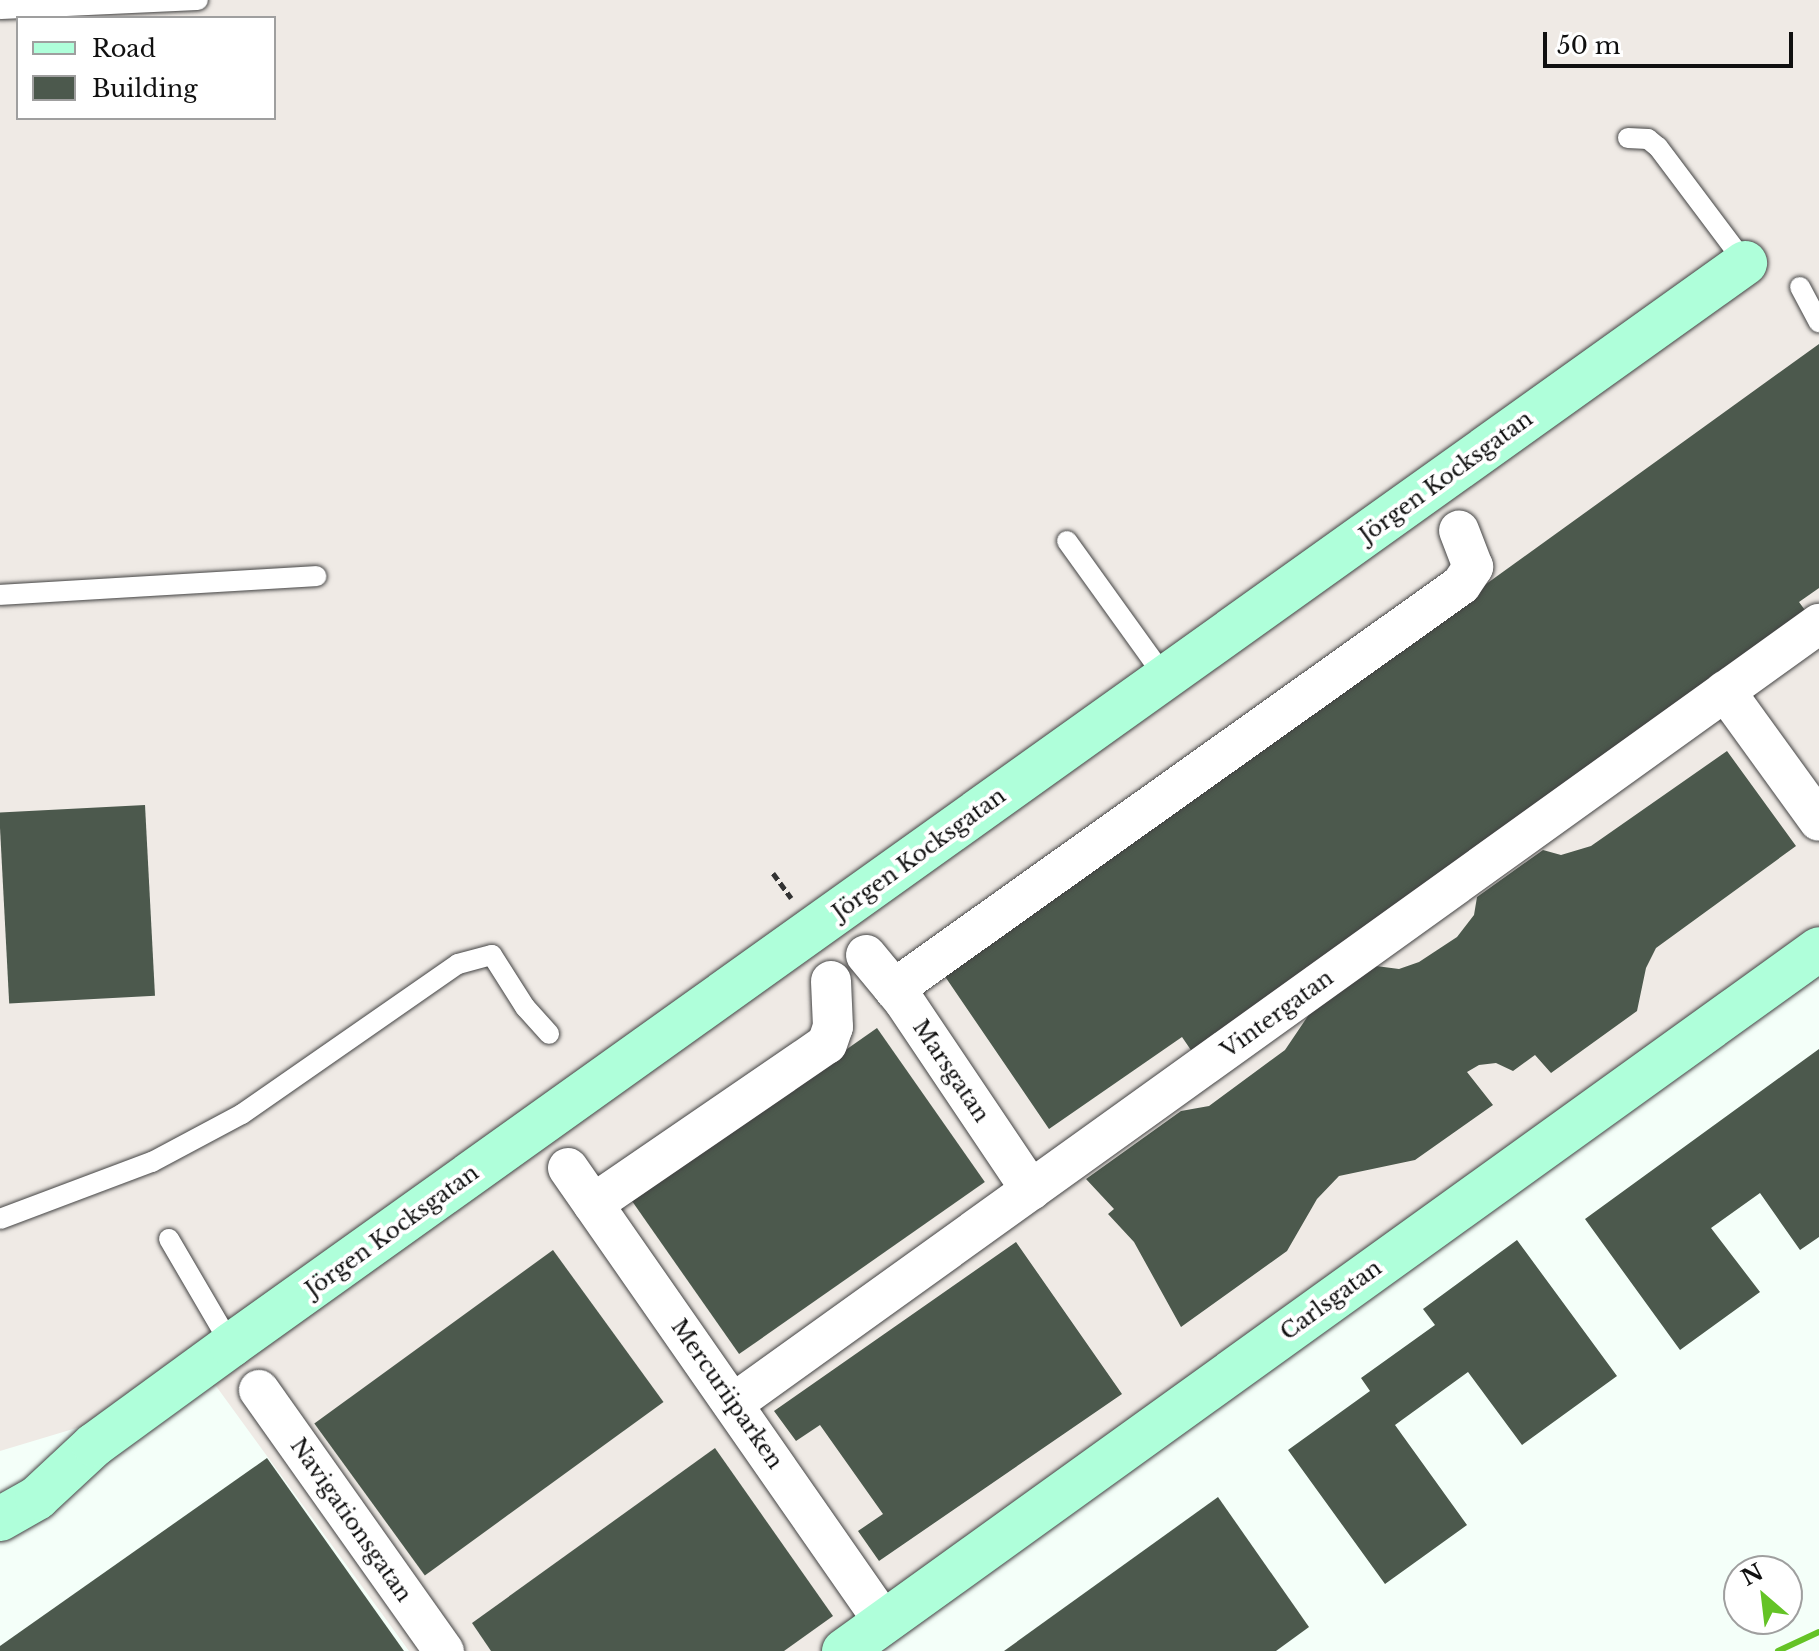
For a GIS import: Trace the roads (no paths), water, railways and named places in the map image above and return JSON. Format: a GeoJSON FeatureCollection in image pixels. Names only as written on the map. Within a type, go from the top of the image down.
{"type":"FeatureCollection","features":[{"type":"Feature","properties":{"kind":"street","name":"Jörgen Kocksgatan"},"geometry":{"type":"LineString","coordinates":[[0,1519],[37,1498],[94,1445],[231,1345],[1745,263]]}},
{"type":"Feature","properties":{"kind":"street"},"geometry":{"type":"LineString","coordinates":[[894,989],[1461,585],[1473,567],[1459,531]]}},
{"type":"Feature","properties":{"kind":"street","name":"Vintergatan"},"geometry":{"type":"LineString","coordinates":[[734,1403],[1819,624]]}},
{"type":"Feature","properties":{"kind":"street"},"geometry":{"type":"LineString","coordinates":[[1725,691],[1819,821]]}},
{"type":"Feature","properties":{"kind":"street","name":"Carlsgatan"},"geometry":{"type":"LineString","coordinates":[[844,1651],[1819,949]]}},
{"type":"Feature","properties":{"kind":"street","name":"Marsgatan"},"geometry":{"type":"LineString","coordinates":[[866,955],[894,989],[1031,1190]]}},
{"type":"Feature","properties":{"kind":"street"},"geometry":{"type":"LineString","coordinates":[[593,1204],[827,1044],[833,1027],[831,981]]}},
{"type":"Feature","properties":{"kind":"street","name":"Mercuriiparken"},"geometry":{"type":"LineString","coordinates":[[568,1168],[884,1622]]}},
{"type":"Feature","properties":{"kind":"street","name":"Navigationsgatan"},"geometry":{"type":"LineString","coordinates":[[259,1390],[444,1651]]}},
{"type":"Feature","properties":{"kind":"street","name":"Jörgen Kocksgatan"},"geometry":{"type":"LineString","coordinates":[[0,1485],[94,1445]]}},
{"type":"Feature","properties":{"kind":"lane"},"geometry":{"type":"LineString","coordinates":[[0,9],[198,0]]}},
{"type":"Feature","properties":{"kind":"lane"},"geometry":{"type":"LineString","coordinates":[[1628,138],[1648,139],[1658,147],[1745,263]]}},
{"type":"Feature","properties":{"kind":"lane"},"geometry":{"type":"LineString","coordinates":[[1800,287],[1819,322]]}},
{"type":"Feature","properties":{"kind":"lane"},"geometry":{"type":"LineString","coordinates":[[1067,541],[1166,679]]}},
{"type":"Feature","properties":{"kind":"lane"},"geometry":{"type":"LineString","coordinates":[[0,595],[316,576]]}},
{"type":"Feature","properties":{"kind":"lane"},"geometry":{"type":"LineString","coordinates":[[0,1219],[152,1162],[242,1114],[458,964],[492,955],[525,1007],[549,1034]]}},
{"type":"Feature","properties":{"kind":"lane"},"geometry":{"type":"LineString","coordinates":[[169,1239],[231,1345]]}},
{"type":"Feature","properties":{"kind":"railway"},"geometry":{"type":"LineString","coordinates":[[1778,1651],[1819,1632]]}}]}
